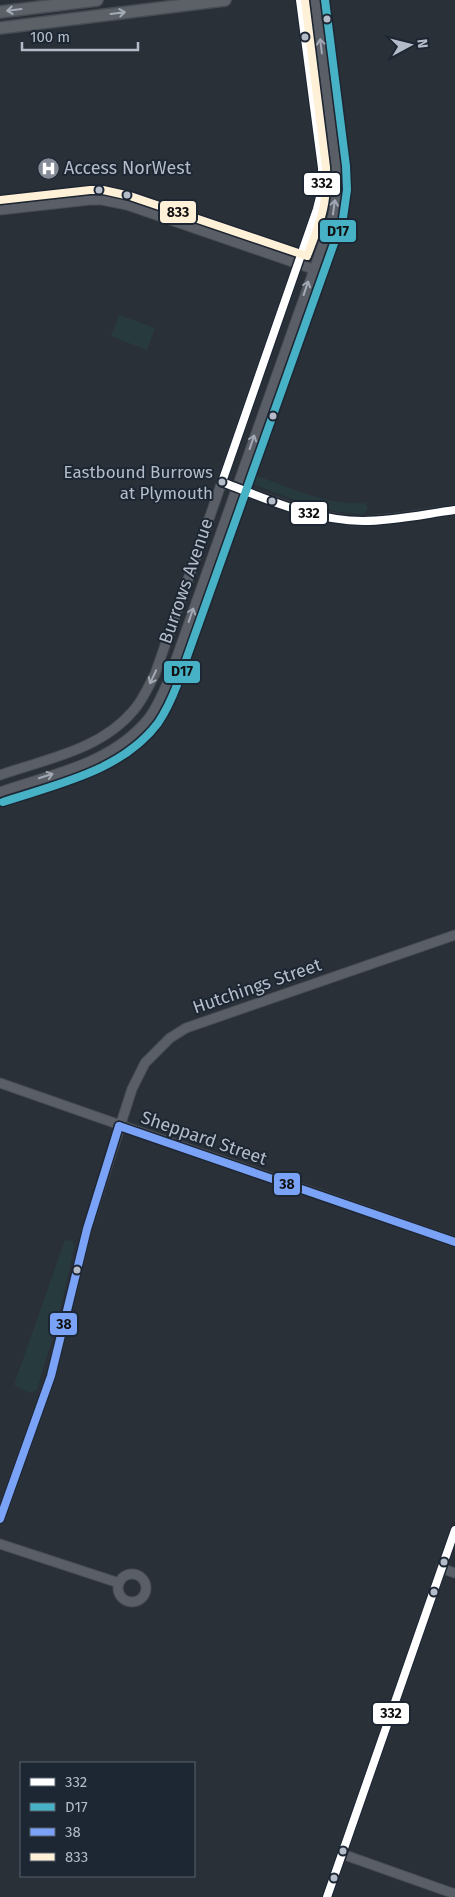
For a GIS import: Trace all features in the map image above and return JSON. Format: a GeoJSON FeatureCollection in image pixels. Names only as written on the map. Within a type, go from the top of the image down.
{"type":"FeatureCollection","features":[{"type":"Feature","properties":{"kind":"main road"},"geometry":{"type":"LineString","coordinates":[[0,12],[97,0]]}},
{"type":"Feature","properties":{"kind":"main road"},"geometry":{"type":"LineString","coordinates":[[0,28],[225,0]]}},
{"type":"Feature","properties":{"kind":"street","name":"Burrows Avenue"},"geometry":{"type":"LineString","coordinates":[[0,775],[79,749],[97,740],[124,722],[135,710],[155,674],[318,209],[322,189],[322,168],[300,0]]}},
{"type":"Feature","properties":{"kind":"street","name":"Burrows Avenue"},"geometry":{"type":"LineString","coordinates":[[0,792],[92,761],[120,745],[149,718],[168,682],[333,216],[336,166],[315,0]]}},
{"type":"Feature","properties":{"kind":"street"},"geometry":{"type":"LineString","coordinates":[[315,118],[330,117]]}},
{"type":"Feature","properties":{"kind":"street"},"geometry":{"type":"LineString","coordinates":[[0,210],[75,201],[102,200],[127,205],[313,270]]}},
{"type":"Feature","properties":{"kind":"street"},"geometry":{"type":"LineString","coordinates":[[222,482],[332,518],[371,520],[455,510]]}},
{"type":"Feature","properties":{"kind":"street","name":"Hutchings Street"},"geometry":{"type":"LineString","coordinates":[[0,1519],[51,1376],[87,1229],[119,1126],[132,1089],[145,1062],[170,1038],[186,1028],[455,935]]}},
{"type":"Feature","properties":{"kind":"street","name":"Sheppard Street"},"geometry":{"type":"LineString","coordinates":[[0,1083],[455,1242]]}},
{"type":"Feature","properties":{"kind":"street"},"geometry":{"type":"LineString","coordinates":[[327,1897],[455,1530]]}},
{"type":"Feature","properties":{"kind":"street"},"geometry":{"type":"LineString","coordinates":[[0,1544],[119,1583]]}},
{"type":"Feature","properties":{"kind":"street"},"geometry":{"type":"LineString","coordinates":[[442,1568],[455,1573]]}},
{"type":"Feature","properties":{"kind":"street"},"geometry":{"type":"LineString","coordinates":[[342,1854],[455,1894]]}},
{"type":"Feature","properties":{"kind":"green space"},"geometry":{"type":"Polygon","coordinates":[[[333,227],[353,233],[349,240],[329,234],[333,227]]]}},
{"type":"Feature","properties":{"kind":"green space"},"geometry":{"type":"Polygon","coordinates":[[[328,236],[336,239],[326,268],[323,268],[320,264],[328,236]]]}},
{"type":"Feature","properties":{"kind":"green space"},"geometry":{"type":"Polygon","coordinates":[[[319,278],[322,279],[310,313],[303,310],[312,283],[319,278]]]}},
{"type":"Feature","properties":{"kind":"green space"},"geometry":{"type":"Polygon","coordinates":[[[119,315],[155,328],[147,350],[111,336],[119,315]]]}},
{"type":"Feature","properties":{"kind":"green space"},"geometry":{"type":"Polygon","coordinates":[[[301,318],[308,322],[288,377],[281,376],[280,372],[301,318]]]}},
{"type":"Feature","properties":{"kind":"green space"},"geometry":{"type":"Polygon","coordinates":[[[270,407],[276,410],[255,475],[322,499],[337,502],[365,503],[368,509],[363,514],[332,511],[289,498],[247,482],[245,472],[270,407]]]}},
{"type":"Feature","properties":{"kind":"green space"},"geometry":{"type":"Polygon","coordinates":[[[65,1240],[72,1241],[75,1245],[56,1326],[37,1390],[30,1393],[14,1385],[65,1240]]]}},
{"type":"Feature","properties":{"kind":"transit line","name":"332"},"geometry":{"type":"LineString","coordinates":[[300,0],[322,168],[322,189],[317,209],[222,482],[291,508],[345,520],[386,520],[455,510]]}},
{"type":"Feature","properties":{"kind":"transit line","name":"D17"},"geometry":{"type":"LineString","coordinates":[[3,802],[87,774],[126,753],[158,723],[175,690],[343,218],[347,190],[346,166],[325,0]]}},
{"type":"Feature","properties":{"kind":"transit line","name":"833"},"geometry":{"type":"LineString","coordinates":[[0,200],[103,190],[130,196],[307,256],[322,213],[326,192],[326,167],[305,1]]}},
{"type":"Feature","properties":{"kind":"transit line","name":"38"},"geometry":{"type":"LineString","coordinates":[[119,1126],[455,1242]]}},
{"type":"Feature","properties":{"kind":"transit line","name":"38"},"geometry":{"type":"LineString","coordinates":[[0,1519],[51,1376],[87,1229],[119,1126]]}},
{"type":"Feature","properties":{"kind":"transit line","name":"332"},"geometry":{"type":"LineString","coordinates":[[327,1897],[455,1530]]}},
{"type":"Feature","properties":{"kind":"place","name":"Access NorWest"},"geometry":{"type":"Point","coordinates":[48,168]}},
{"type":"Feature","properties":{"kind":"place","name":"Eastbound Burrows at Plymouth"},"geometry":{"type":"Point","coordinates":[222,482]}}]}
